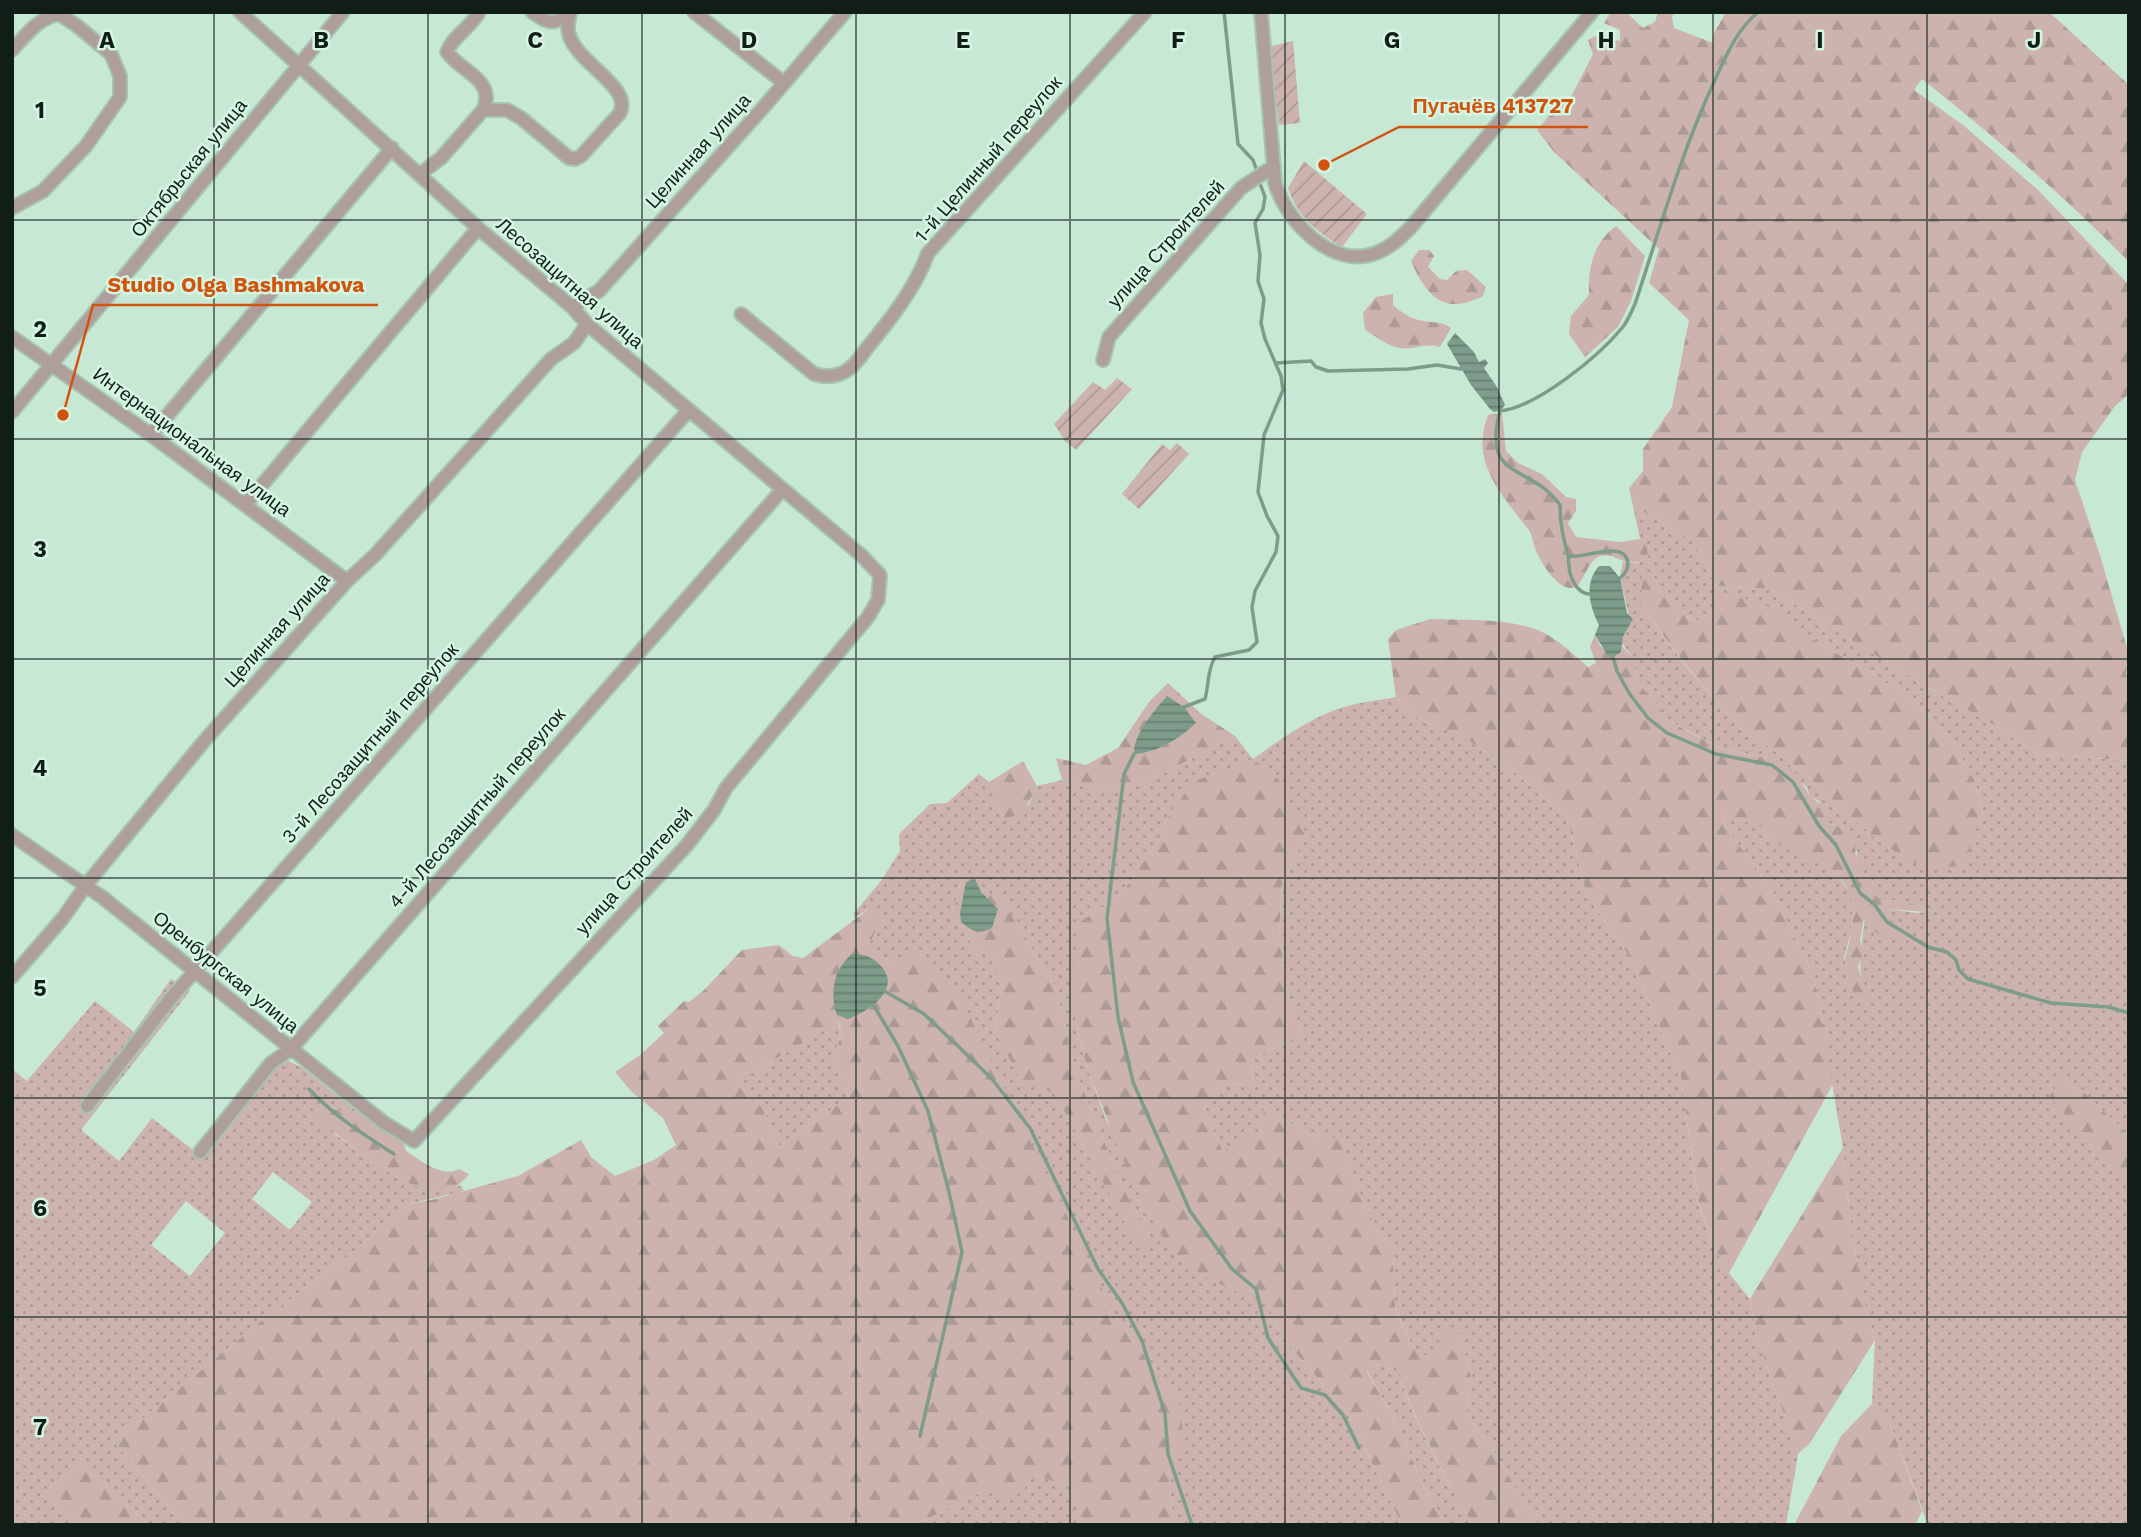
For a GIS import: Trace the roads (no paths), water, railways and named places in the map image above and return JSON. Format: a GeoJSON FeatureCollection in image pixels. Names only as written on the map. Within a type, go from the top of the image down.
{"type":"FeatureCollection","features":[{"type":"Feature","properties":{"kind":"street","name":"Лесозащитная улица"},"geometry":{"type":"LineString","coordinates":[[240,12],[478,228],[572,307],[587,324],[862,555],[880,575]]}},
{"type":"Feature","properties":{"kind":"street","name":"Октябрьская улица"},"geometry":{"type":"LineString","coordinates":[[12,412],[343,12]]}},
{"type":"Feature","properties":{"kind":"street"},"geometry":{"type":"LineString","coordinates":[[420,174],[442,158],[483,110],[488,100],[486,91],[475,76],[447,52],[449,45],[474,22],[479,12]]}},
{"type":"Feature","properties":{"kind":"street"},"geometry":{"type":"LineString","coordinates":[[532,12],[547,23],[556,22],[570,12]]}},
{"type":"Feature","properties":{"kind":"street"},"geometry":{"type":"LineString","coordinates":[[483,110],[507,110],[521,118],[569,158],[575,159],[581,156],[620,113],[623,105],[620,94],[577,51],[568,30],[570,12]]}},
{"type":"Feature","properties":{"kind":"street"},"geometry":{"type":"LineString","coordinates":[[694,12],[784,83]]}},
{"type":"Feature","properties":{"kind":"street","name":"Целинная улица"},"geometry":{"type":"LineString","coordinates":[[572,307],[599,291],[845,12]]}},
{"type":"Feature","properties":{"kind":"street","name":"1-й Целинный переулок"},"geometry":{"type":"LineString","coordinates":[[741,314],[814,374],[836,376],[851,368],[889,319],[922,269],[928,253],[1145,12]]}},
{"type":"Feature","properties":{"kind":"street"},"geometry":{"type":"LineString","coordinates":[[1261,12],[1275,183],[1279,199],[1293,220],[1303,229],[1333,251],[1352,255],[1374,254],[1394,244],[1411,228],[1592,12]]}},
{"type":"Feature","properties":{"kind":"street"},"geometry":{"type":"LineString","coordinates":[[12,50],[35,25],[49,16],[59,14],[111,54],[120,76],[120,97],[86,146],[43,191],[12,208]]}},
{"type":"Feature","properties":{"kind":"street"},"geometry":{"type":"LineString","coordinates":[[151,435],[392,148]]}},
{"type":"Feature","properties":{"kind":"street","name":"улица Строителей"},"geometry":{"type":"LineString","coordinates":[[1103,360],[1109,337],[1241,188],[1274,166]]}},
{"type":"Feature","properties":{"kind":"street"},"geometry":{"type":"LineString","coordinates":[[246,504],[478,228]]}},
{"type":"Feature","properties":{"kind":"street","name":"Целинная улица"},"geometry":{"type":"LineString","coordinates":[[12,978],[205,740],[346,580],[376,554],[551,359],[574,344],[587,324]]}},
{"type":"Feature","properties":{"kind":"street","name":"Интернациональная улица"},"geometry":{"type":"LineString","coordinates":[[12,337],[246,504],[346,580]]}},
{"type":"Feature","properties":{"kind":"street","name":"3-й Лесозащитный переулок"},"geometry":{"type":"LineString","coordinates":[[87,1106],[195,971],[688,411]]}},
{"type":"Feature","properties":{"kind":"street","name":"4-й Лесозащитный переулок"},"geometry":{"type":"LineString","coordinates":[[200,1152],[271,1063],[291,1049],[782,490]]}},
{"type":"Feature","properties":{"kind":"street","name":"улица Строителей"},"geometry":{"type":"LineString","coordinates":[[414,1141],[687,845],[714,810],[726,788],[868,617],[878,600],[880,575]]}},
{"type":"Feature","properties":{"kind":"street","name":"Оренбургская улица"},"geometry":{"type":"LineString","coordinates":[[12,835],[86,885],[383,1122],[414,1141]]}},
{"type":"Feature","properties":{"kind":"waterway"},"geometry":{"type":"LineString","coordinates":[[1224,12],[1238,144],[1253,160],[1257,171]]}},
{"type":"Feature","properties":{"kind":"waterway"},"geometry":{"type":"LineString","coordinates":[[1590,594],[1581,591],[1571,575],[1560,505],[1548,492],[1512,469],[1503,461],[1497,450],[1496,434],[1500,411],[1531,400],[1566,379],[1598,353],[1626,322],[1635,304],[1703,107],[1733,43],[1758,12]]}},
{"type":"Feature","properties":{"kind":"waterway"},"geometry":{"type":"LineString","coordinates":[[1184,707],[1205,699],[1209,672],[1215,657],[1249,650],[1257,642],[1252,607],[1255,591],[1276,552],[1278,536],[1258,492],[1264,435],[1283,390],[1281,376],[1261,323],[1264,299],[1258,281],[1260,255],[1255,223],[1263,209],[1265,197],[1259,181]]}},
{"type":"Feature","properties":{"kind":"waterway"},"geometry":{"type":"LineString","coordinates":[[1276,363],[1311,361],[1316,367],[1328,371],[1408,369],[1437,365],[1461,369]]}},
{"type":"Feature","properties":{"kind":"waterway"},"geometry":{"type":"LineString","coordinates":[[1569,556],[1619,552],[1625,556],[1628,563],[1626,572],[1620,578]]}},
{"type":"Feature","properties":{"kind":"waterway"},"geometry":{"type":"LineString","coordinates":[[1613,657],[1629,693],[1648,718],[1667,733],[1716,754],[1772,765],[1793,782],[1819,826],[1836,845],[1860,893],[1874,904],[1887,922],[1928,947],[1947,952],[1956,960],[1959,970],[1968,979],[2051,1003],[2108,1007],[2129,1013]]}},
{"type":"Feature","properties":{"kind":"waterway"},"geometry":{"type":"LineString","coordinates":[[1134,754],[1124,774],[1107,918],[1118,1017],[1133,1082],[1190,1211],[1232,1269],[1256,1289],[1268,1338],[1301,1388],[1325,1395],[1343,1415],[1359,1448]]}},
{"type":"Feature","properties":{"kind":"waterway"},"geometry":{"type":"LineString","coordinates":[[886,992],[924,1014],[959,1047],[992,1079],[1030,1128],[1098,1269],[1122,1303],[1142,1341],[1165,1414],[1168,1454],[1192,1525]]}},
{"type":"Feature","properties":{"kind":"waterway"},"geometry":{"type":"LineString","coordinates":[[874,1006],[898,1046],[928,1111],[962,1252],[920,1436]]}},
{"type":"Feature","properties":{"kind":"waterway"},"geometry":{"type":"LineString","coordinates":[[309,1089],[339,1116],[394,1154]]}},
{"type":"Feature","properties":{"kind":"place","name":"Пугачёв 413727"},"geometry":{"type":"Point","coordinates":[1324,165]}},
{"type":"Feature","properties":{"kind":"place","name":"Studio Olga Bashmakova"},"geometry":{"type":"Point","coordinates":[63,415]}}]}
